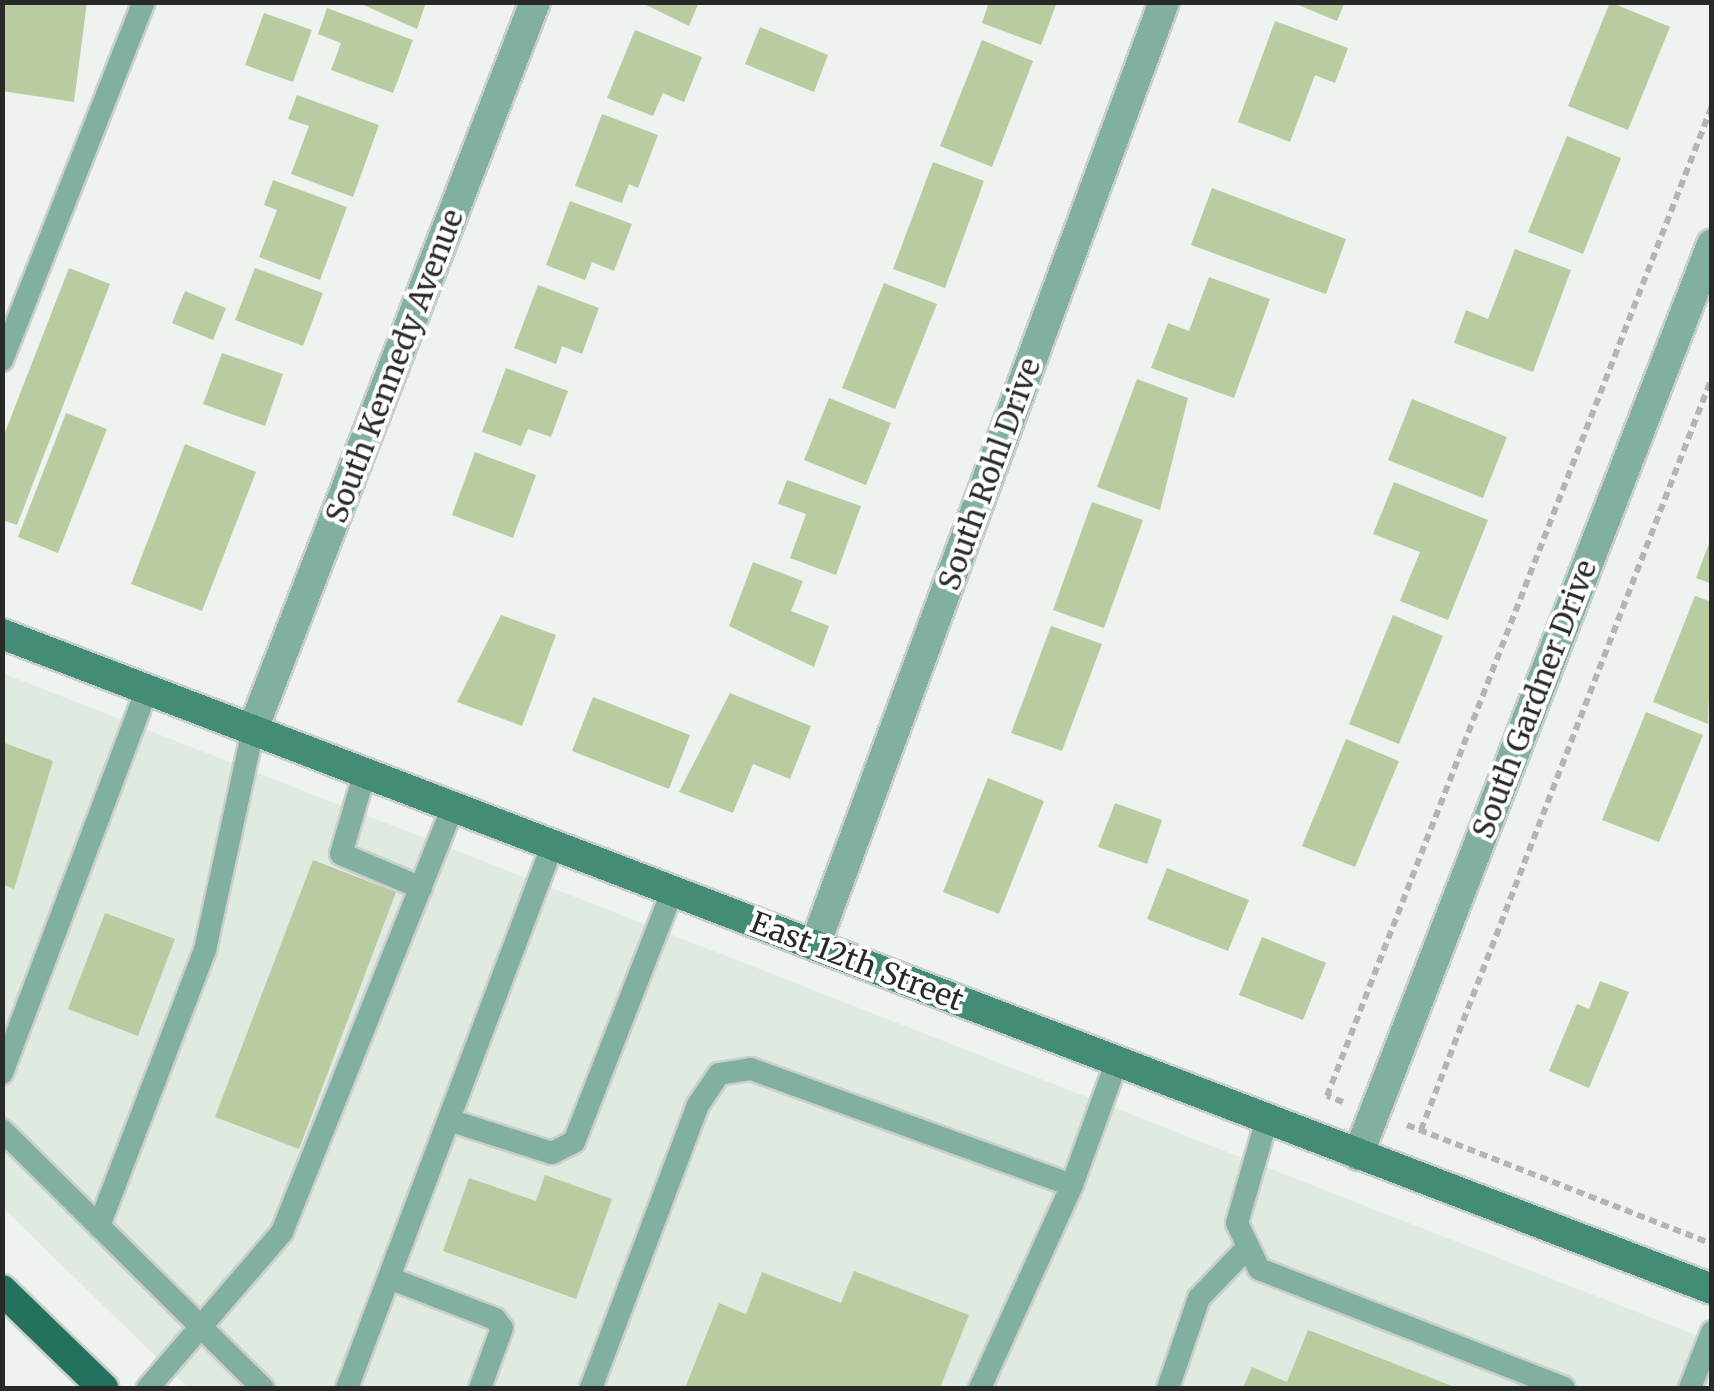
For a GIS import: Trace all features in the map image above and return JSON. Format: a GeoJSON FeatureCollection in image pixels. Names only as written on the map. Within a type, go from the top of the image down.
{"type":"FeatureCollection","features":[{"type":"Feature","properties":{"kind":"main road"},"geometry":{"type":"LineString","coordinates":[[2,1290],[103,1388]]}},
{"type":"Feature","properties":{"kind":"street","name":"South Kennedy Avenue"},"geometry":{"type":"LineString","coordinates":[[253,729],[535,2]]}},
{"type":"Feature","properties":{"kind":"street","name":"South Rohl Drive"},"geometry":{"type":"LineString","coordinates":[[814,944],[1164,2]]}},
{"type":"Feature","properties":{"kind":"street","name":"South Gardner Drive"},"geometry":{"type":"LineString","coordinates":[[1358,1154],[1712,244]]}},
{"type":"Feature","properties":{"kind":"street","name":"East 12th Street"},"geometry":{"type":"LineString","coordinates":[[4,639],[253,729],[1712,1289]]}},
{"type":"Feature","properties":{"kind":"lane"},"geometry":{"type":"LineString","coordinates":[[2,360],[144,2]]}},
{"type":"Feature","properties":{"kind":"lane"},"geometry":{"type":"LineString","coordinates":[[2,1073],[146,689]]}},
{"type":"Feature","properties":{"kind":"lane"},"geometry":{"type":"LineString","coordinates":[[99,1226],[205,950],[253,729]]}},
{"type":"Feature","properties":{"kind":"lane"},"geometry":{"type":"LineString","coordinates":[[365,772],[341,854],[421,888]]}},
{"type":"Feature","properties":{"kind":"lane"},"geometry":{"type":"LineString","coordinates":[[148,1388],[282,1232],[454,806]]}},
{"type":"Feature","properties":{"kind":"lane"},"geometry":{"type":"LineString","coordinates":[[348,1388],[553,844]]}},
{"type":"Feature","properties":{"kind":"lane"},"geometry":{"type":"LineString","coordinates":[[450,1120],[552,1153],[574,1142],[673,890]]}},
{"type":"Feature","properties":{"kind":"lane"},"geometry":{"type":"LineString","coordinates":[[980,1388],[1072,1186],[1117,1061]]}},
{"type":"Feature","properties":{"kind":"lane"},"geometry":{"type":"LineString","coordinates":[[590,1388],[698,1104],[718,1074],[751,1069],[1072,1186]]}},
{"type":"Feature","properties":{"kind":"lane"},"geometry":{"type":"LineString","coordinates":[[1267,1119],[1238,1223],[1244,1251],[1283,1281],[1564,1388]]}},
{"type":"Feature","properties":{"kind":"lane"},"geometry":{"type":"LineString","coordinates":[[2,1130],[263,1388]]}},
{"type":"Feature","properties":{"kind":"lane"},"geometry":{"type":"LineString","coordinates":[[1168,1388],[1199,1298],[1244,1251]]}},
{"type":"Feature","properties":{"kind":"lane"},"geometry":{"type":"LineString","coordinates":[[389,1278],[494,1319],[502,1328],[480,1388]]}},
{"type":"Feature","properties":{"kind":"lane"},"geometry":{"type":"LineString","coordinates":[[1690,1388],[1712,1332]]}},
{"type":"Feature","properties":{"kind":"path"},"geometry":{"type":"LineString","coordinates":[[1712,106],[1328,1096],[1712,1244]]}},
{"type":"Feature","properties":{"kind":"path"},"geometry":{"type":"LineString","coordinates":[[1421,1130],[1712,377]]}},
{"type":"Feature","properties":{"kind":"shaded area"},"geometry":{"type":"Polygon","coordinates":[[[2,673],[1711,1341],[1711,1388],[188,1388],[3,1208],[2,673]]]}},
{"type":"Feature","properties":{"kind":"building"},"geometry":{"type":"Polygon","coordinates":[[[2,2],[87,2],[74,102],[2,91],[2,2]]]}},
{"type":"Feature","properties":{"kind":"building"},"geometry":{"type":"Polygon","coordinates":[[[357,2],[426,2],[417,29],[357,2]]]}},
{"type":"Feature","properties":{"kind":"building"},"geometry":{"type":"Polygon","coordinates":[[[640,2],[699,2],[689,26],[640,2]]]}},
{"type":"Feature","properties":{"kind":"building"},"geometry":{"type":"Polygon","coordinates":[[[989,2],[1057,2],[1041,45],[982,23],[989,2]]]}},
{"type":"Feature","properties":{"kind":"building"},"geometry":{"type":"Polygon","coordinates":[[[1291,2],[1345,2],[1337,21],[1291,2]]]}},
{"type":"Feature","properties":{"kind":"building"},"geometry":{"type":"Polygon","coordinates":[[[1610,2],[1670,27],[1628,130],[1568,106],[1610,2]]]}},
{"type":"Feature","properties":{"kind":"building"},"geometry":{"type":"Polygon","coordinates":[[[327,8],[413,40],[393,93],[331,70],[341,43],[318,34],[327,8]]]}},
{"type":"Feature","properties":{"kind":"building"},"geometry":{"type":"Polygon","coordinates":[[[264,13],[312,30],[293,82],[245,65],[264,13]]]}},
{"type":"Feature","properties":{"kind":"building"},"geometry":{"type":"Polygon","coordinates":[[[1275,21],[1348,48],[1335,83],[1315,75],[1290,142],[1238,122],[1275,21]]]}},
{"type":"Feature","properties":{"kind":"building"},"geometry":{"type":"Polygon","coordinates":[[[760,27],[828,55],[814,92],[745,64],[760,27]]]}},
{"type":"Feature","properties":{"kind":"building"},"geometry":{"type":"Polygon","coordinates":[[[635,30],[702,57],[684,102],[663,93],[653,116],[607,98],[635,30]]]}},
{"type":"Feature","properties":{"kind":"building"},"geometry":{"type":"Polygon","coordinates":[[[982,40],[1033,61],[992,167],[940,146],[982,40]]]}},
{"type":"Feature","properties":{"kind":"building"},"geometry":{"type":"Polygon","coordinates":[[[297,95],[379,125],[353,197],[291,174],[309,126],[288,119],[297,95]]]}},
{"type":"Feature","properties":{"kind":"building"},"geometry":{"type":"Polygon","coordinates":[[[602,114],[658,135],[638,188],[629,184],[622,203],[575,186],[602,114]]]}},
{"type":"Feature","properties":{"kind":"building"},"geometry":{"type":"Polygon","coordinates":[[[1567,136],[1621,158],[1583,254],[1528,232],[1567,136]]]}},
{"type":"Feature","properties":{"kind":"building"},"geometry":{"type":"Polygon","coordinates":[[[933,162],[984,181],[945,288],[893,269],[933,162]]]}},
{"type":"Feature","properties":{"kind":"building"},"geometry":{"type":"Polygon","coordinates":[[[273,180],[347,207],[320,280],[259,257],[277,210],[264,205],[273,180]]]}},
{"type":"Feature","properties":{"kind":"building"},"geometry":{"type":"Polygon","coordinates":[[[1212,188],[1346,239],[1326,294],[1191,245],[1212,188]]]}},
{"type":"Feature","properties":{"kind":"building"},"geometry":{"type":"Polygon","coordinates":[[[570,201],[632,224],[614,271],[592,262],[585,280],[546,265],[570,201]]]}},
{"type":"Feature","properties":{"kind":"building"},"geometry":{"type":"Polygon","coordinates":[[[1515,249],[1571,270],[1533,372],[1454,343],[1466,310],[1488,319],[1515,249]]]}},
{"type":"Feature","properties":{"kind":"building"},"geometry":{"type":"Polygon","coordinates":[[[69,268],[110,284],[17,525],[2,520],[2,440],[69,268]]]}},
{"type":"Feature","properties":{"kind":"building"},"geometry":{"type":"Polygon","coordinates":[[[255,268],[323,293],[303,346],[235,320],[255,268]]]}},
{"type":"Feature","properties":{"kind":"building"},"geometry":{"type":"Polygon","coordinates":[[[1209,277],[1270,299],[1234,398],[1151,368],[1168,323],[1189,331],[1209,277]]]}},
{"type":"Feature","properties":{"kind":"building"},"geometry":{"type":"Polygon","coordinates":[[[884,283],[937,304],[895,409],[842,388],[884,283]]]}},
{"type":"Feature","properties":{"kind":"building"},"geometry":{"type":"Polygon","coordinates":[[[538,285],[599,308],[582,354],[562,346],[556,364],[514,348],[538,285]]]}},
{"type":"Feature","properties":{"kind":"building"},"geometry":{"type":"Polygon","coordinates":[[[185,291],[226,308],[213,340],[172,323],[185,291]]]}},
{"type":"Feature","properties":{"kind":"building"},"geometry":{"type":"Polygon","coordinates":[[[222,353],[283,374],[265,426],[203,404],[222,353]]]}},
{"type":"Feature","properties":{"kind":"building"},"geometry":{"type":"Polygon","coordinates":[[[506,368],[568,391],[551,437],[528,429],[521,446],[482,432],[506,368]]]}},
{"type":"Feature","properties":{"kind":"building"},"geometry":{"type":"Polygon","coordinates":[[[1137,379],[1188,398],[1160,510],[1097,487],[1137,379]]]}},
{"type":"Feature","properties":{"kind":"building"},"geometry":{"type":"Polygon","coordinates":[[[829,398],[891,423],[866,485],[804,460],[829,398]]]}},
{"type":"Feature","properties":{"kind":"building"},"geometry":{"type":"Polygon","coordinates":[[[1412,399],[1507,437],[1483,498],[1388,460],[1412,399]]]}},
{"type":"Feature","properties":{"kind":"building"},"geometry":{"type":"Polygon","coordinates":[[[66,413],[107,429],[58,553],[18,537],[66,413]]]}},
{"type":"Feature","properties":{"kind":"building"},"geometry":{"type":"Polygon","coordinates":[[[185,444],[256,472],[202,611],[131,584],[185,444]]]}},
{"type":"Feature","properties":{"kind":"building"},"geometry":{"type":"Polygon","coordinates":[[[475,452],[536,475],[513,538],[452,515],[475,452]]]}},
{"type":"Feature","properties":{"kind":"building"},"geometry":{"type":"Polygon","coordinates":[[[787,480],[861,506],[836,575],[790,558],[806,514],[778,504],[787,480]]]}},
{"type":"Feature","properties":{"kind":"building"},"geometry":{"type":"Polygon","coordinates":[[[1394,482],[1488,520],[1448,620],[1400,601],[1420,552],[1373,534],[1394,482]]]}},
{"type":"Feature","properties":{"kind":"building"},"geometry":{"type":"Polygon","coordinates":[[[1092,502],[1143,520],[1104,628],[1053,610],[1092,502]]]}},
{"type":"Feature","properties":{"kind":"building"},"geometry":{"type":"Polygon","coordinates":[[[1712,538],[1712,584],[1696,578],[1712,538]]]}},
{"type":"Feature","properties":{"kind":"building"},"geometry":{"type":"Polygon","coordinates":[[[753,562],[803,581],[791,611],[829,626],[814,667],[729,626],[753,562]]]}},
{"type":"Feature","properties":{"kind":"building"},"geometry":{"type":"Polygon","coordinates":[[[1695,596],[1712,602],[1708,724],[1653,702],[1695,596]]]}},
{"type":"Feature","properties":{"kind":"building"},"geometry":{"type":"Polygon","coordinates":[[[501,615],[556,635],[522,726],[457,702],[501,615]]]}},
{"type":"Feature","properties":{"kind":"building"},"geometry":{"type":"Polygon","coordinates":[[[1393,615],[1443,636],[1399,744],[1349,724],[1393,615]]]}},
{"type":"Feature","properties":{"kind":"building"},"geometry":{"type":"Polygon","coordinates":[[[1051,626],[1102,644],[1062,751],[1011,733],[1051,626]]]}},
{"type":"Feature","properties":{"kind":"building"},"geometry":{"type":"Polygon","coordinates":[[[730,693],[811,726],[790,779],[753,764],[733,813],[679,792],[730,693]]]}},
{"type":"Feature","properties":{"kind":"building"},"geometry":{"type":"Polygon","coordinates":[[[593,697],[690,735],[669,789],[572,751],[593,697]]]}},
{"type":"Feature","properties":{"kind":"building"},"geometry":{"type":"Polygon","coordinates":[[[1646,712],[1703,735],[1659,842],[1602,820],[1646,712]]]}},
{"type":"Feature","properties":{"kind":"building"},"geometry":{"type":"Polygon","coordinates":[[[1346,739],[1399,761],[1355,867],[1302,846],[1346,739]]]}},
{"type":"Feature","properties":{"kind":"building"},"geometry":{"type":"Polygon","coordinates":[[[2,742],[53,761],[14,889],[2,884],[2,742]]]}},
{"type":"Feature","properties":{"kind":"building"},"geometry":{"type":"Polygon","coordinates":[[[988,778],[1044,801],[999,914],[943,892],[988,778]]]}},
{"type":"Feature","properties":{"kind":"building"},"geometry":{"type":"Polygon","coordinates":[[[1115,803],[1162,820],[1147,864],[1098,847],[1115,803]]]}},
{"type":"Feature","properties":{"kind":"building"},"geometry":{"type":"Polygon","coordinates":[[[313,860],[396,892],[299,1149],[215,1117],[313,860]]]}},
{"type":"Feature","properties":{"kind":"building"},"geometry":{"type":"Polygon","coordinates":[[[1167,868],[1249,900],[1228,951],[1147,919],[1167,868]]]}},
{"type":"Feature","properties":{"kind":"building"},"geometry":{"type":"Polygon","coordinates":[[[105,913],[175,939],[138,1036],[68,1009],[105,913]]]}},
{"type":"Feature","properties":{"kind":"building"},"geometry":{"type":"Polygon","coordinates":[[[1262,937],[1326,963],[1303,1020],[1239,995],[1262,937]]]}},
{"type":"Feature","properties":{"kind":"building"},"geometry":{"type":"Polygon","coordinates":[[[1600,981],[1629,992],[1589,1088],[1549,1071],[1577,1004],[1589,1009],[1600,981]]]}},
{"type":"Feature","properties":{"kind":"building"},"geometry":{"type":"Polygon","coordinates":[[[545,1175],[612,1199],[576,1299],[443,1251],[469,1178],[536,1201],[545,1175]]]}},
{"type":"Feature","properties":{"kind":"building"},"geometry":{"type":"Polygon","coordinates":[[[854,1271],[969,1315],[940,1388],[685,1388],[719,1303],[746,1314],[762,1272],[841,1303],[854,1271]]]}},
{"type":"Feature","properties":{"kind":"building"},"geometry":{"type":"Polygon","coordinates":[[[1308,1330],[1457,1388],[1243,1388],[1252,1367],[1287,1382],[1308,1330]]]}}]}
